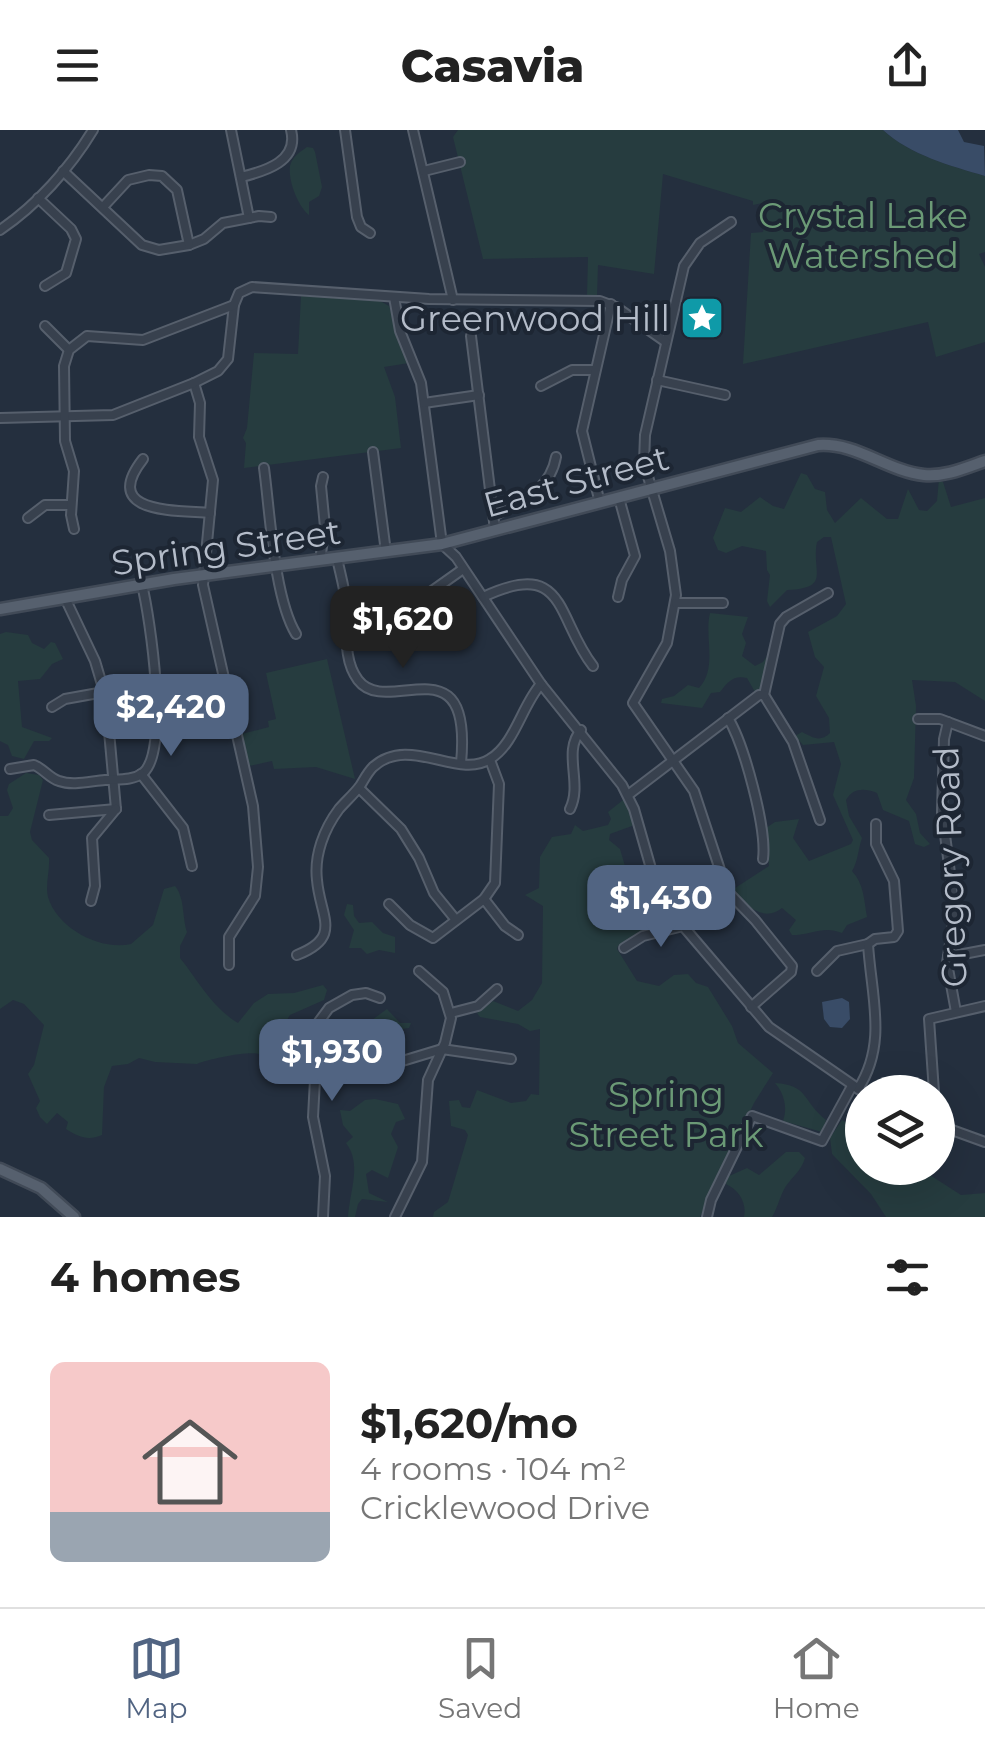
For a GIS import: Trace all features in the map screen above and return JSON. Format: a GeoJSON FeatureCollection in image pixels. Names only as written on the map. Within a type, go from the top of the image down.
{"type":"FeatureCollection","features":[{"type":"Feature","properties":{"kind":"main road","name":"East Street"},"geometry":{"type":"LineString","coordinates":[[448,543],[823,444],[843,447],[922,475],[945,474],[985,462]]}},
{"type":"Feature","properties":{"kind":"main road","name":"Spring Street"},"geometry":{"type":"LineString","coordinates":[[0,609],[142,585],[448,543]]}},
{"type":"Feature","properties":{"kind":"main road"},"geometry":{"type":"LineString","coordinates":[[0,1169],[41,1188],[74,1217]]}},
{"type":"Feature","properties":{"kind":"street"},"geometry":{"type":"LineString","coordinates":[[0,230],[38,198],[93,130]]}},
{"type":"Feature","properties":{"kind":"street"},"geometry":{"type":"LineString","coordinates":[[230,130],[249,218]]}},
{"type":"Feature","properties":{"kind":"street"},"geometry":{"type":"LineString","coordinates":[[240,176],[286,159],[293,148],[291,130]]}},
{"type":"Feature","properties":{"kind":"street"},"geometry":{"type":"LineString","coordinates":[[345,130],[357,217],[370,233]]}},
{"type":"Feature","properties":{"kind":"street"},"geometry":{"type":"LineString","coordinates":[[413,130],[453,300]]}},
{"type":"Feature","properties":{"kind":"street"},"geometry":{"type":"LineString","coordinates":[[424,170],[460,162]]}},
{"type":"Feature","properties":{"kind":"street"},"geometry":{"type":"LineString","coordinates":[[63,170],[150,249],[189,245],[205,238],[219,225],[249,218],[272,218]]}},
{"type":"Feature","properties":{"kind":"street"},"geometry":{"type":"LineString","coordinates":[[103,206],[128,180],[162,176],[177,190],[189,245]]}},
{"type":"Feature","properties":{"kind":"street"},"geometry":{"type":"LineString","coordinates":[[38,198],[69,227],[76,240],[66,273],[46,286]]}},
{"type":"Feature","properties":{"kind":"street"},"geometry":{"type":"LineString","coordinates":[[731,222],[702,241],[686,262],[642,451],[672,562],[676,603],[667,643],[633,704],[700,805],[727,891],[792,968],[751,1007]]}},
{"type":"Feature","properties":{"kind":"street"},"geometry":{"type":"LineString","coordinates":[[0,418],[117,414],[218,371],[228,359],[238,294],[250,287],[453,300],[594,300],[611,304],[666,342]]}},
{"type":"Feature","properties":{"kind":"street"},"geometry":{"type":"LineString","coordinates":[[394,297],[400,331],[420,379],[448,543],[456,557],[541,684],[628,795],[652,872],[683,926],[782,1038],[845,1080]]}},
{"type":"Feature","properties":{"kind":"street"},"geometry":{"type":"LineString","coordinates":[[600,503],[582,436],[611,304]]}},
{"type":"Feature","properties":{"kind":"street"},"geometry":{"type":"LineString","coordinates":[[74,529],[74,473],[66,447],[65,416],[64,372],[69,350],[92,334],[134,341],[146,339],[234,305]]}},
{"type":"Feature","properties":{"kind":"street"},"geometry":{"type":"LineString","coordinates":[[45,326],[69,350]]}},
{"type":"Feature","properties":{"kind":"street"},"geometry":{"type":"LineString","coordinates":[[471,336],[495,530]]}},
{"type":"Feature","properties":{"kind":"street"},"geometry":{"type":"LineString","coordinates":[[542,386],[570,370],[595,370]]}},
{"type":"Feature","properties":{"kind":"street"},"geometry":{"type":"LineString","coordinates":[[658,380],[725,395]]}},
{"type":"Feature","properties":{"kind":"street"},"geometry":{"type":"LineString","coordinates":[[194,383],[200,404],[199,437],[213,476],[203,585],[252,803],[258,867],[254,898],[229,937],[228,965]]}},
{"type":"Feature","properties":{"kind":"street"},"geometry":{"type":"LineString","coordinates":[[424,403],[479,395]]}},
{"type":"Feature","properties":{"kind":"street"},"geometry":{"type":"LineString","coordinates":[[373,452],[386,552]]}},
{"type":"Feature","properties":{"kind":"street"},"geometry":{"type":"LineString","coordinates":[[494,516],[542,488],[551,476],[556,457]]}},
{"type":"Feature","properties":{"kind":"street"},"geometry":{"type":"LineString","coordinates":[[144,459],[130,480],[130,493],[136,501],[164,509],[210,513]]}},
{"type":"Feature","properties":{"kind":"street"},"geometry":{"type":"LineString","coordinates":[[264,468],[288,620],[296,634]]}},
{"type":"Feature","properties":{"kind":"street"},"geometry":{"type":"LineString","coordinates":[[320,560],[325,528],[323,477]]}},
{"type":"Feature","properties":{"kind":"street"},"geometry":{"type":"LineString","coordinates":[[618,597],[635,556],[620,498]]}},
{"type":"Feature","properties":{"kind":"street"},"geometry":{"type":"LineString","coordinates":[[28,518],[45,506],[72,505]]}},
{"type":"Feature","properties":{"kind":"street"},"geometry":{"type":"LineString","coordinates":[[337,558],[346,603],[348,651],[357,678],[372,690],[431,690],[448,696],[461,718],[461,762]]}},
{"type":"Feature","properties":{"kind":"street"},"geometry":{"type":"LineString","coordinates":[[424,612],[434,589],[464,569]]}},
{"type":"Feature","properties":{"kind":"street"},"geometry":{"type":"LineString","coordinates":[[483,597],[525,584],[548,589],[594,666]]}},
{"type":"Feature","properties":{"kind":"street"},"geometry":{"type":"LineString","coordinates":[[10,769],[34,765],[66,783],[141,774],[153,757],[156,721],[152,628],[142,585]]}},
{"type":"Feature","properties":{"kind":"street"},"geometry":{"type":"LineString","coordinates":[[628,795],[764,694],[780,624],[828,593]]}},
{"type":"Feature","properties":{"kind":"street"},"geometry":{"type":"LineString","coordinates":[[65,598],[95,660],[104,692],[114,780],[116,809],[92,838],[92,901]]}},
{"type":"Feature","properties":{"kind":"street"},"geometry":{"type":"LineString","coordinates":[[676,603],[723,603]]}},
{"type":"Feature","properties":{"kind":"street"},"geometry":{"type":"LineString","coordinates":[[297,956],[317,946],[324,936],[326,919],[316,881],[319,850],[333,818],[372,768],[396,756],[477,764],[490,760],[504,746],[541,684]]}},
{"type":"Feature","properties":{"kind":"street"},"geometry":{"type":"LineString","coordinates":[[52,707],[65,700],[104,692]]}},
{"type":"Feature","properties":{"kind":"street"},"geometry":{"type":"LineString","coordinates":[[764,694],[793,742],[820,820]]}},
{"type":"Feature","properties":{"kind":"street"},"geometry":{"type":"LineString","coordinates":[[728,718],[756,800],[764,836],[764,859]]}},
{"type":"Feature","properties":{"kind":"street"},"geometry":{"type":"LineString","coordinates":[[918,719],[948,722],[985,736]]}},
{"type":"Feature","properties":{"kind":"street","name":"Gregory Road"},"geometry":{"type":"LineString","coordinates":[[948,722],[942,812],[956,916],[948,957],[956,1012]]}},
{"type":"Feature","properties":{"kind":"street"},"geometry":{"type":"LineString","coordinates":[[570,808],[575,794],[572,744],[580,730]]}},
{"type":"Feature","properties":{"kind":"street"},"geometry":{"type":"LineString","coordinates":[[389,904],[406,922],[432,938],[484,899],[494,886],[500,784],[490,760]]}},
{"type":"Feature","properties":{"kind":"street"},"geometry":{"type":"LineString","coordinates":[[141,774],[183,828],[192,866]]}},
{"type":"Feature","properties":{"kind":"street"},"geometry":{"type":"LineString","coordinates":[[359,788],[401,828],[432,890],[456,920]]}},
{"type":"Feature","properties":{"kind":"street"},"geometry":{"type":"LineString","coordinates":[[49,815],[116,809]]}},
{"type":"Feature","properties":{"kind":"street"},"geometry":{"type":"LineString","coordinates":[[817,971],[838,952],[894,937],[898,932],[894,882],[877,846],[876,824]]}},
{"type":"Feature","properties":{"kind":"street"},"geometry":{"type":"LineString","coordinates":[[484,899],[518,935]]}},
{"type":"Feature","properties":{"kind":"street"},"geometry":{"type":"LineString","coordinates":[[624,948],[642,936],[683,926]]}},
{"type":"Feature","properties":{"kind":"street"},"geometry":{"type":"LineString","coordinates":[[866,1075],[872,1065],[876,1034],[868,944]]}},
{"type":"Feature","properties":{"kind":"street"},"geometry":{"type":"LineString","coordinates":[[948,957],[985,950]]}},
{"type":"Feature","properties":{"kind":"street"},"geometry":{"type":"LineString","coordinates":[[395,1217],[422,1162],[428,1080],[442,1049],[451,1013],[441,989],[419,971]]}},
{"type":"Feature","properties":{"kind":"street"},"geometry":{"type":"LineString","coordinates":[[451,1013],[478,1006],[497,990]]}},
{"type":"Feature","properties":{"kind":"street"},"geometry":{"type":"LineString","coordinates":[[323,1217],[325,1176],[313,1118],[318,1023],[329,1008],[352,995],[380,998]]}},
{"type":"Feature","properties":{"kind":"street"},"geometry":{"type":"LineString","coordinates":[[933,1075],[929,1019],[985,1006]]}},
{"type":"Feature","properties":{"kind":"street"},"geometry":{"type":"LineString","coordinates":[[356,1075],[442,1049],[511,1059]]}},
{"type":"Feature","properties":{"kind":"street"},"geometry":{"type":"LineString","coordinates":[[707,1217],[711,1200],[752,1115],[822,1141],[845,1108]]}},
{"type":"Feature","properties":{"kind":"street"},"geometry":{"type":"LineString","coordinates":[[955,1131],[985,1142]]}},
{"type":"Feature","properties":{"kind":"green space","name":"Crystal Lake Watershed"},"geometry":{"type":"Polygon","coordinates":[[[458,130],[883,130],[918,153],[985,176],[985,252],[979,254],[985,267],[985,342],[936,357],[928,322],[743,364],[751,233],[763,232],[768,202],[753,205],[753,201],[663,174],[654,274],[598,265],[597,296],[587,296],[588,257],[483,259],[453,137],[458,130]]]}},
{"type":"Feature","properties":{"kind":"green space"},"geometry":{"type":"Polygon","coordinates":[[[307,147],[315,152],[322,187],[319,196],[309,202],[309,215],[292,186],[290,172],[293,160],[307,147]]]}},
{"type":"Feature","properties":{"kind":"green space"},"geometry":{"type":"Polygon","coordinates":[[[301,296],[380,301],[389,306],[409,363],[384,367],[395,397],[401,448],[244,468],[243,438],[254,353],[298,354],[301,296]]]}},
{"type":"Feature","properties":{"kind":"green space"},"geometry":{"type":"Polygon","coordinates":[[[801,473],[807,475],[815,489],[825,492],[827,510],[835,523],[861,498],[887,519],[898,519],[908,489],[919,510],[927,511],[937,501],[939,479],[951,507],[985,498],[985,701],[955,682],[912,680],[916,706],[914,778],[906,800],[916,814],[920,833],[930,844],[915,844],[909,821],[883,810],[877,793],[855,791],[846,800],[849,816],[862,838],[852,871],[861,887],[867,917],[847,925],[842,933],[824,930],[792,935],[789,930],[796,920],[782,908],[762,913],[732,890],[769,866],[766,828],[775,822],[799,819],[793,838],[809,861],[853,840],[833,795],[841,764],[834,742],[803,745],[795,736],[802,732],[819,738],[830,733],[829,718],[816,696],[824,667],[815,657],[808,632],[837,616],[846,604],[831,537],[817,542],[815,582],[787,590],[770,607],[766,551],[742,546],[726,553],[718,550],[713,538],[725,508],[741,512],[760,497],[784,509],[801,473]]]}},
{"type":"Feature","properties":{"kind":"green space"},"geometry":{"type":"Polygon","coordinates":[[[710,613],[748,617],[742,634],[746,643],[742,656],[755,666],[769,653],[762,687],[755,692],[747,678],[734,678],[720,692],[711,693],[702,708],[661,703],[688,685],[699,688],[705,680],[710,613]]]}},
{"type":"Feature","properties":{"kind":"green space"},"geometry":{"type":"Polygon","coordinates":[[[0,634],[28,635],[32,643],[44,649],[55,643],[63,659],[52,664],[40,679],[18,681],[22,727],[52,738],[34,741],[24,759],[12,756],[8,745],[0,741],[0,634]]]}},
{"type":"Feature","properties":{"kind":"green space"},"geometry":{"type":"Polygon","coordinates":[[[327,659],[355,779],[316,767],[274,769],[272,761],[249,766],[242,734],[269,727],[268,721],[276,719],[266,673],[327,659]]]}},
{"type":"Feature","properties":{"kind":"green space"},"geometry":{"type":"Polygon","coordinates":[[[26,773],[39,775],[43,780],[30,832],[32,840],[49,858],[48,897],[70,927],[106,944],[131,944],[153,925],[164,889],[175,886],[187,932],[180,946],[180,958],[228,1017],[238,1023],[254,1003],[268,994],[294,993],[323,985],[327,990],[324,1000],[290,1015],[282,1028],[270,1030],[267,1045],[259,1054],[197,1064],[139,1058],[112,1066],[104,1087],[102,1135],[88,1138],[75,1134],[66,1129],[68,1122],[57,1113],[47,1124],[36,1108],[40,1101],[28,1074],[44,1025],[24,1004],[13,1000],[0,1009],[0,816],[8,816],[13,808],[9,784],[26,773]]]}},
{"type":"Feature","properties":{"kind":"green space","name":"Spring Street Park"},"geometry":{"type":"Polygon","coordinates":[[[623,800],[632,815],[632,826],[610,834],[609,840],[620,849],[625,866],[645,867],[652,885],[634,896],[646,930],[617,949],[637,981],[659,986],[674,975],[688,974],[696,983],[708,987],[738,1043],[773,1073],[754,1103],[700,1217],[433,1217],[448,1202],[468,1135],[465,1130],[451,1126],[449,1101],[459,1100],[462,1107],[470,1108],[477,1090],[511,1103],[526,1101],[531,1094],[539,1095],[540,1029],[530,1031],[477,1013],[493,1001],[518,1011],[532,1000],[542,983],[543,906],[525,895],[539,888],[540,857],[552,837],[571,834],[575,825],[583,831],[608,825],[608,812],[623,800]]]}},
{"type":"Feature","properties":{"kind":"green space"},"geometry":{"type":"Polygon","coordinates":[[[347,904],[353,905],[359,923],[372,922],[383,933],[395,937],[395,953],[379,950],[367,954],[361,948],[349,948],[354,930],[344,915],[347,904]]]}},
{"type":"Feature","properties":{"kind":"green space"},"geometry":{"type":"Polygon","coordinates":[[[387,1009],[400,1023],[411,1023],[409,1028],[368,1034],[361,1020],[372,1020],[387,1009]]]}},
{"type":"Feature","properties":{"kind":"green space"},"geometry":{"type":"Polygon","coordinates":[[[775,1083],[794,1087],[804,1095],[826,1120],[822,1132],[783,1121],[784,1101],[775,1083]]]}},
{"type":"Feature","properties":{"kind":"green space"},"geometry":{"type":"Polygon","coordinates":[[[365,1100],[398,1104],[405,1119],[396,1122],[391,1134],[398,1147],[388,1178],[372,1170],[366,1174],[369,1193],[388,1202],[362,1199],[355,1217],[348,1217],[354,1169],[346,1143],[353,1137],[343,1125],[340,1110],[350,1111],[365,1100]]]}},
{"type":"Feature","properties":{"kind":"green space"},"geometry":{"type":"Polygon","coordinates":[[[842,1120],[845,1122],[845,1167],[832,1154],[830,1138],[842,1120]]]}},
{"type":"Feature","properties":{"kind":"green space"},"geometry":{"type":"Polygon","coordinates":[[[786,1152],[799,1152],[805,1158],[772,1217],[744,1217],[743,1202],[726,1184],[727,1177],[747,1168],[759,1175],[786,1152]]]}},
{"type":"Feature","properties":{"kind":"green space"},"geometry":{"type":"Polygon","coordinates":[[[862,1185],[945,1185],[961,1195],[985,1193],[985,1217],[886,1217],[862,1185]]]}},
{"type":"Feature","properties":{"kind":"water"},"geometry":{"type":"Polygon","coordinates":[[[883,130],[958,130],[964,142],[984,146],[985,176],[918,153],[883,130]]]}},
{"type":"Feature","properties":{"kind":"water"},"geometry":{"type":"Polygon","coordinates":[[[842,998],[849,1002],[850,1019],[842,1028],[830,1027],[824,1019],[822,1002],[842,998]]]}},
{"type":"Feature","properties":{"kind":"place","name":"Greenwood Hill"},"geometry":{"type":"Point","coordinates":[702,318]}}]}
